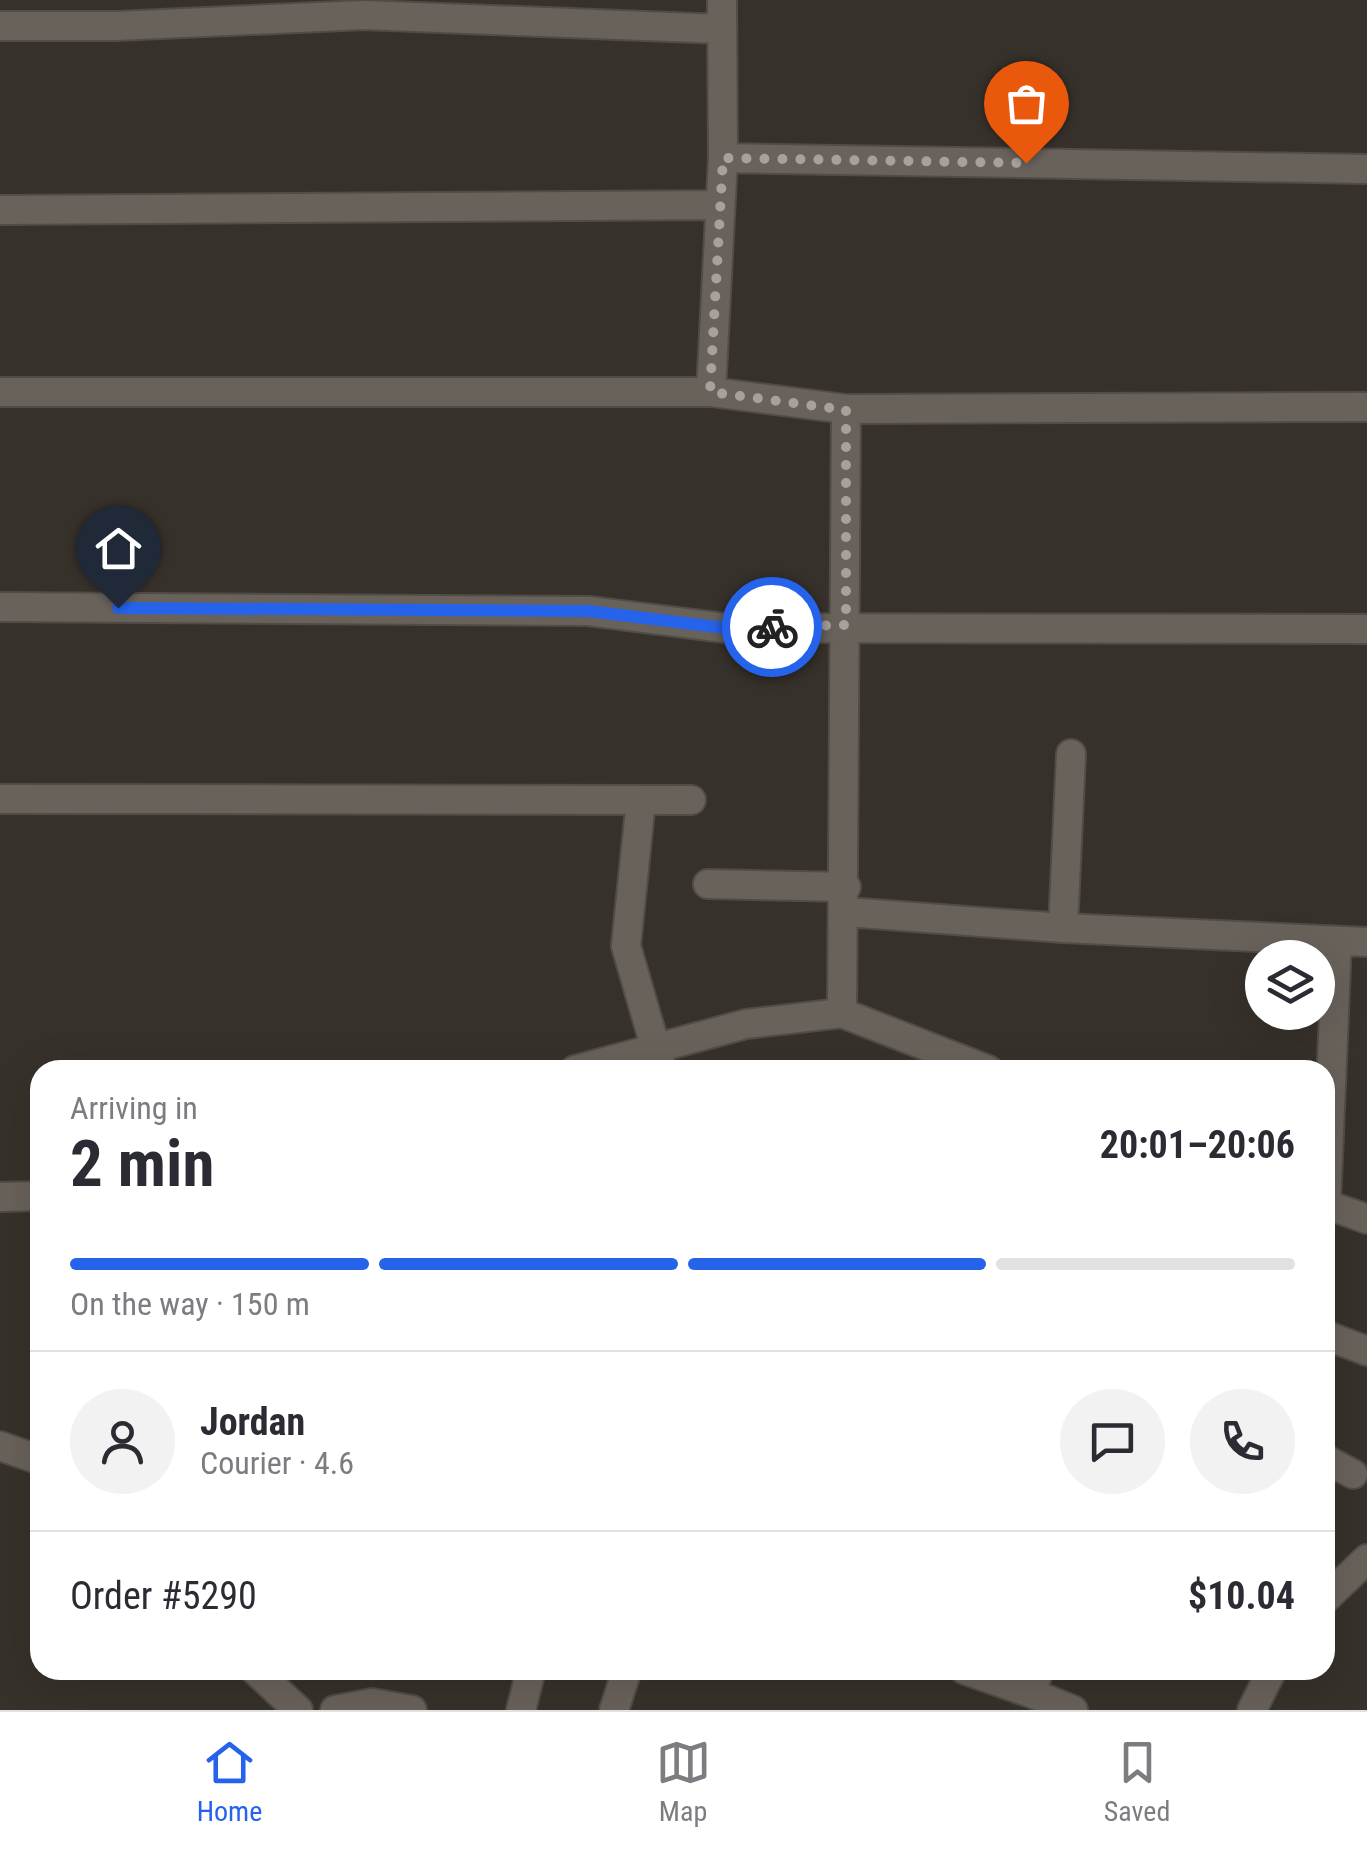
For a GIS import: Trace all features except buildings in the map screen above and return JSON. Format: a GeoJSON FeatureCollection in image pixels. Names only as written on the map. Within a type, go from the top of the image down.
{"type":"FeatureCollection","features":[{"type":"Feature","properties":{"kind":"street"},"geometry":{"type":"LineString","coordinates":[[710,392],[723,158],[722,0]]}},
{"type":"Feature","properties":{"kind":"street"},"geometry":{"type":"LineString","coordinates":[[0,26],[116,26],[364,14],[722,29]]}},
{"type":"Feature","properties":{"kind":"street"},"geometry":{"type":"LineString","coordinates":[[723,158],[1367,170]]}},
{"type":"Feature","properties":{"kind":"street"},"geometry":{"type":"LineString","coordinates":[[0,210],[719,205]]}},
{"type":"Feature","properties":{"kind":"street"},"geometry":{"type":"LineString","coordinates":[[0,392],[710,392],[846,410],[1367,407]]}},
{"type":"Feature","properties":{"kind":"street"},"geometry":{"type":"LineString","coordinates":[[842,1013],[846,899],[846,410]]}},
{"type":"Feature","properties":{"kind":"street"},"geometry":{"type":"LineString","coordinates":[[0,607],[588,611],[725,628],[846,625],[1367,630]]}},
{"type":"Feature","properties":{"kind":"street"},"geometry":{"type":"LineString","coordinates":[[1063,928],[1071,754]]}},
{"type":"Feature","properties":{"kind":"street"},"geometry":{"type":"LineString","coordinates":[[0,799],[690,800]]}},
{"type":"Feature","properties":{"kind":"street"},"geometry":{"type":"LineString","coordinates":[[641,800],[626,946],[658,1059],[746,1024],[842,1013],[962,1060]]}},
{"type":"Feature","properties":{"kind":"street"},"geometry":{"type":"LineString","coordinates":[[708,884],[1063,928],[1367,942]]}},
{"type":"Feature","properties":{"kind":"street"},"geometry":{"type":"LineString","coordinates":[[1332,1060],[1337,941]]}},
{"type":"Feature","properties":{"kind":"street"},"geometry":{"type":"LineString","coordinates":[[0,1198],[30,1196]]}},
{"type":"Feature","properties":{"kind":"street"},"geometry":{"type":"LineString","coordinates":[[1335,1207],[1367,1219]]}},
{"type":"Feature","properties":{"kind":"street"},"geometry":{"type":"LineString","coordinates":[[1335,1339],[1367,1351]]}},
{"type":"Feature","properties":{"kind":"street"},"geometry":{"type":"LineString","coordinates":[[0,1446],[30,1456]]}},
{"type":"Feature","properties":{"kind":"street"},"geometry":{"type":"LineString","coordinates":[[1335,1464],[1353,1474]]}},
{"type":"Feature","properties":{"kind":"street"},"geometry":{"type":"LineString","coordinates":[[1335,1589],[1367,1560]]}},
{"type":"Feature","properties":{"kind":"street"},"geometry":{"type":"LineString","coordinates":[[266,1680],[298,1710]]}},
{"type":"Feature","properties":{"kind":"street"},"geometry":{"type":"LineString","coordinates":[[521,1710],[528,1680]]}},
{"type":"Feature","properties":{"kind":"street"},"geometry":{"type":"LineString","coordinates":[[614,1710],[624,1680]]}},
{"type":"Feature","properties":{"kind":"street"},"geometry":{"type":"LineString","coordinates":[[1252,1710],[1267,1680]]}},
{"type":"Feature","properties":{"kind":"street"},"geometry":{"type":"LineString","coordinates":[[1035,1681],[1073,1710]]}},
{"type":"Feature","properties":{"kind":"street"},"geometry":{"type":"LineString","coordinates":[[335,1710],[372,1702],[412,1710]]}},
{"type":"Feature","properties":{"kind":"way so far"},"geometry":{"type":"LineString","coordinates":[[772,627],[846,625],[846,410],[710,392],[723,158],[1026,163]]}},
{"type":"Feature","properties":{"kind":"route"},"geometry":{"type":"LineString","coordinates":[[118,608],[588,611],[725,628],[772,627]]}}]}
